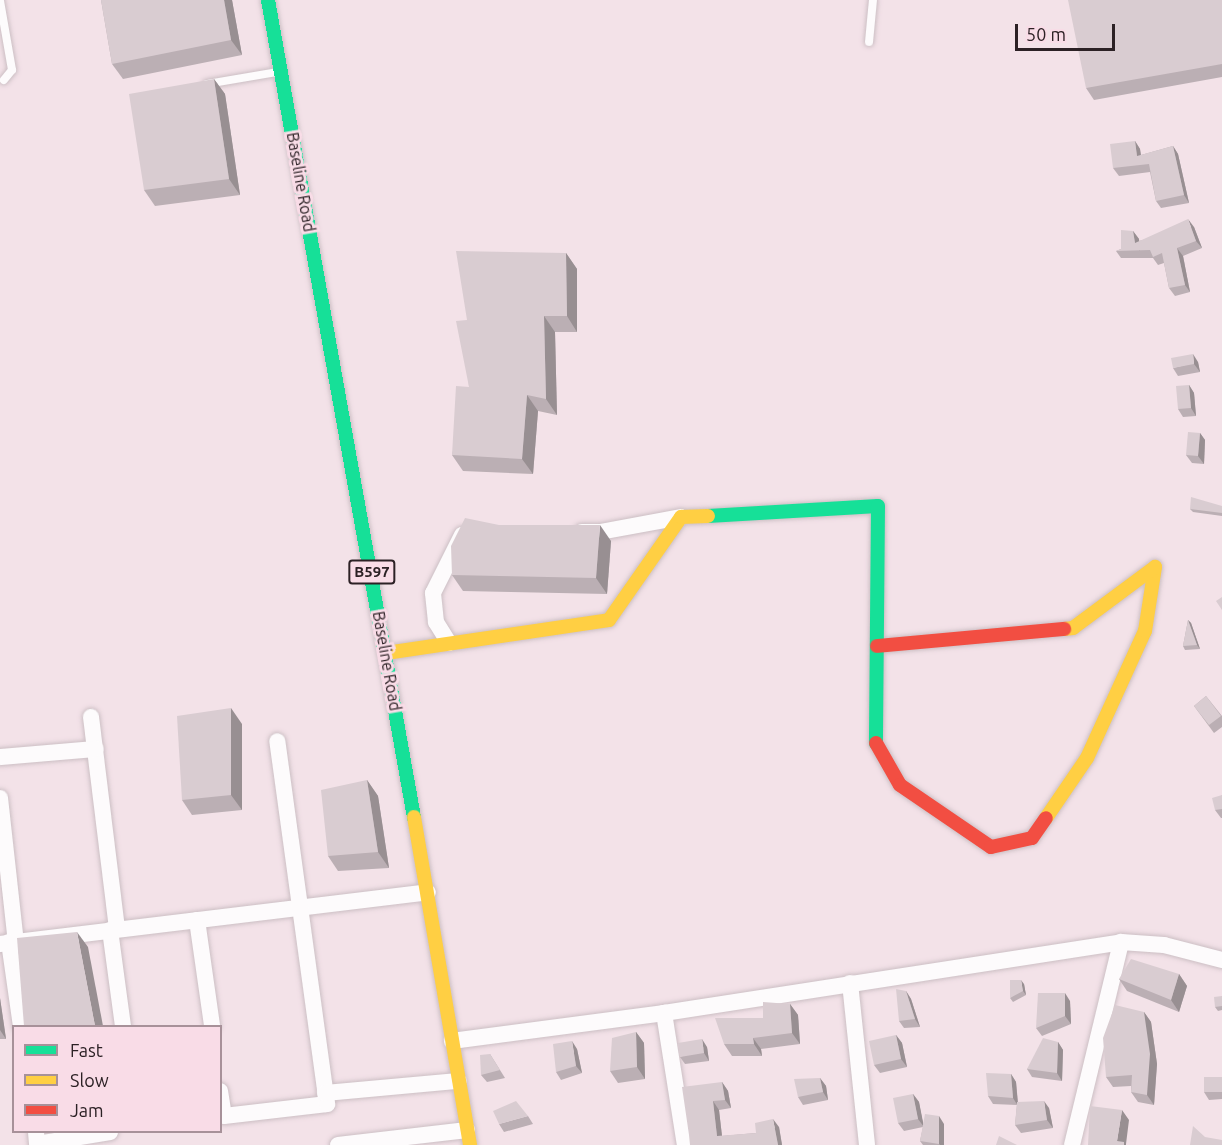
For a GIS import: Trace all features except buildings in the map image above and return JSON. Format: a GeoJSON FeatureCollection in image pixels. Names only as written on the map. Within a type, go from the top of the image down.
{"type":"FeatureCollection","features":[{"type":"Feature","properties":{"kind":"street","name":"Baseline Road"},"geometry":{"type":"LineString","coordinates":[[268,0],[386,653],[468,1137]]}},
{"type":"Feature","properties":{"kind":"street"},"geometry":{"type":"LineString","coordinates":[[566,531],[600,532],[681,517],[878,506],[876,744],[900,785],[991,847],[1032,838],[1087,758],[1145,631],[1155,567],[1073,628],[877,646]]}},
{"type":"Feature","properties":{"kind":"street"},"geometry":{"type":"LineString","coordinates":[[386,653],[609,620],[681,517]]}},
{"type":"Feature","properties":{"kind":"street"},"geometry":{"type":"LineString","coordinates":[[449,643],[436,622],[433,592],[470,522],[480,524]]}},
{"type":"Feature","properties":{"kind":"street"},"geometry":{"type":"LineString","coordinates":[[91,717],[123,1025]]}},
{"type":"Feature","properties":{"kind":"street"},"geometry":{"type":"LineString","coordinates":[[222,1104],[224,1116],[327,1104],[277,741]]}},
{"type":"Feature","properties":{"kind":"street"},"geometry":{"type":"LineString","coordinates":[[0,758],[96,750]]}},
{"type":"Feature","properties":{"kind":"street"},"geometry":{"type":"LineString","coordinates":[[0,798],[8,942],[21,1025]]}},
{"type":"Feature","properties":{"kind":"street"},"geometry":{"type":"LineString","coordinates":[[8,942],[428,892]]}},
{"type":"Feature","properties":{"kind":"street"},"geometry":{"type":"LineString","coordinates":[[197,920],[212,1025]]}},
{"type":"Feature","properties":{"kind":"street"},"geometry":{"type":"LineString","coordinates":[[452,1041],[664,1013],[1121,942],[1164,945],[1222,960]]}},
{"type":"Feature","properties":{"kind":"street"},"geometry":{"type":"LineString","coordinates":[[1072,1145],[1121,942]]}},
{"type":"Feature","properties":{"kind":"street"},"geometry":{"type":"LineString","coordinates":[[850,983],[867,1145]]}},
{"type":"Feature","properties":{"kind":"street"},"geometry":{"type":"LineString","coordinates":[[664,1013],[685,1145]]}},
{"type":"Feature","properties":{"kind":"street"},"geometry":{"type":"LineString","coordinates":[[326,1093],[458,1080]]}},
{"type":"Feature","properties":{"kind":"street"},"geometry":{"type":"LineString","coordinates":[[36,1133],[37,1144],[99,1133]]}},
{"type":"Feature","properties":{"kind":"street"},"geometry":{"type":"LineString","coordinates":[[338,1145],[468,1137]]}},
{"type":"Feature","properties":{"kind":"lane"},"geometry":{"type":"LineString","coordinates":[[869,42],[873,0]]}},
{"type":"Feature","properties":{"kind":"lane"},"geometry":{"type":"LineString","coordinates":[[0,1],[2,26],[12,70],[4,80]]}},
{"type":"Feature","properties":{"kind":"lane"},"geometry":{"type":"LineString","coordinates":[[200,86],[280,72]]}},
{"type":"Feature","properties":{"kind":"traffic: fast"},"geometry":{"type":"LineString","coordinates":[[268,0],[414,817]]}},
{"type":"Feature","properties":{"kind":"traffic: fast"},"geometry":{"type":"LineString","coordinates":[[708,516],[878,506],[876,743]]}},
{"type":"Feature","properties":{"kind":"traffic: slow"},"geometry":{"type":"LineString","coordinates":[[386,653],[609,620],[681,517],[708,516]]}},
{"type":"Feature","properties":{"kind":"traffic: slow"},"geometry":{"type":"LineString","coordinates":[[1046,818],[1087,758],[1145,631],[1155,567],[1073,628],[1064,629]]}},
{"type":"Feature","properties":{"kind":"traffic: slow"},"geometry":{"type":"LineString","coordinates":[[414,817],[470,1145]]}},
{"type":"Feature","properties":{"kind":"traffic: jam"},"geometry":{"type":"LineString","coordinates":[[877,646],[1064,629]]}},
{"type":"Feature","properties":{"kind":"traffic: jam"},"geometry":{"type":"LineString","coordinates":[[876,743],[900,785],[991,847],[1032,838],[1046,818]]}}]}
